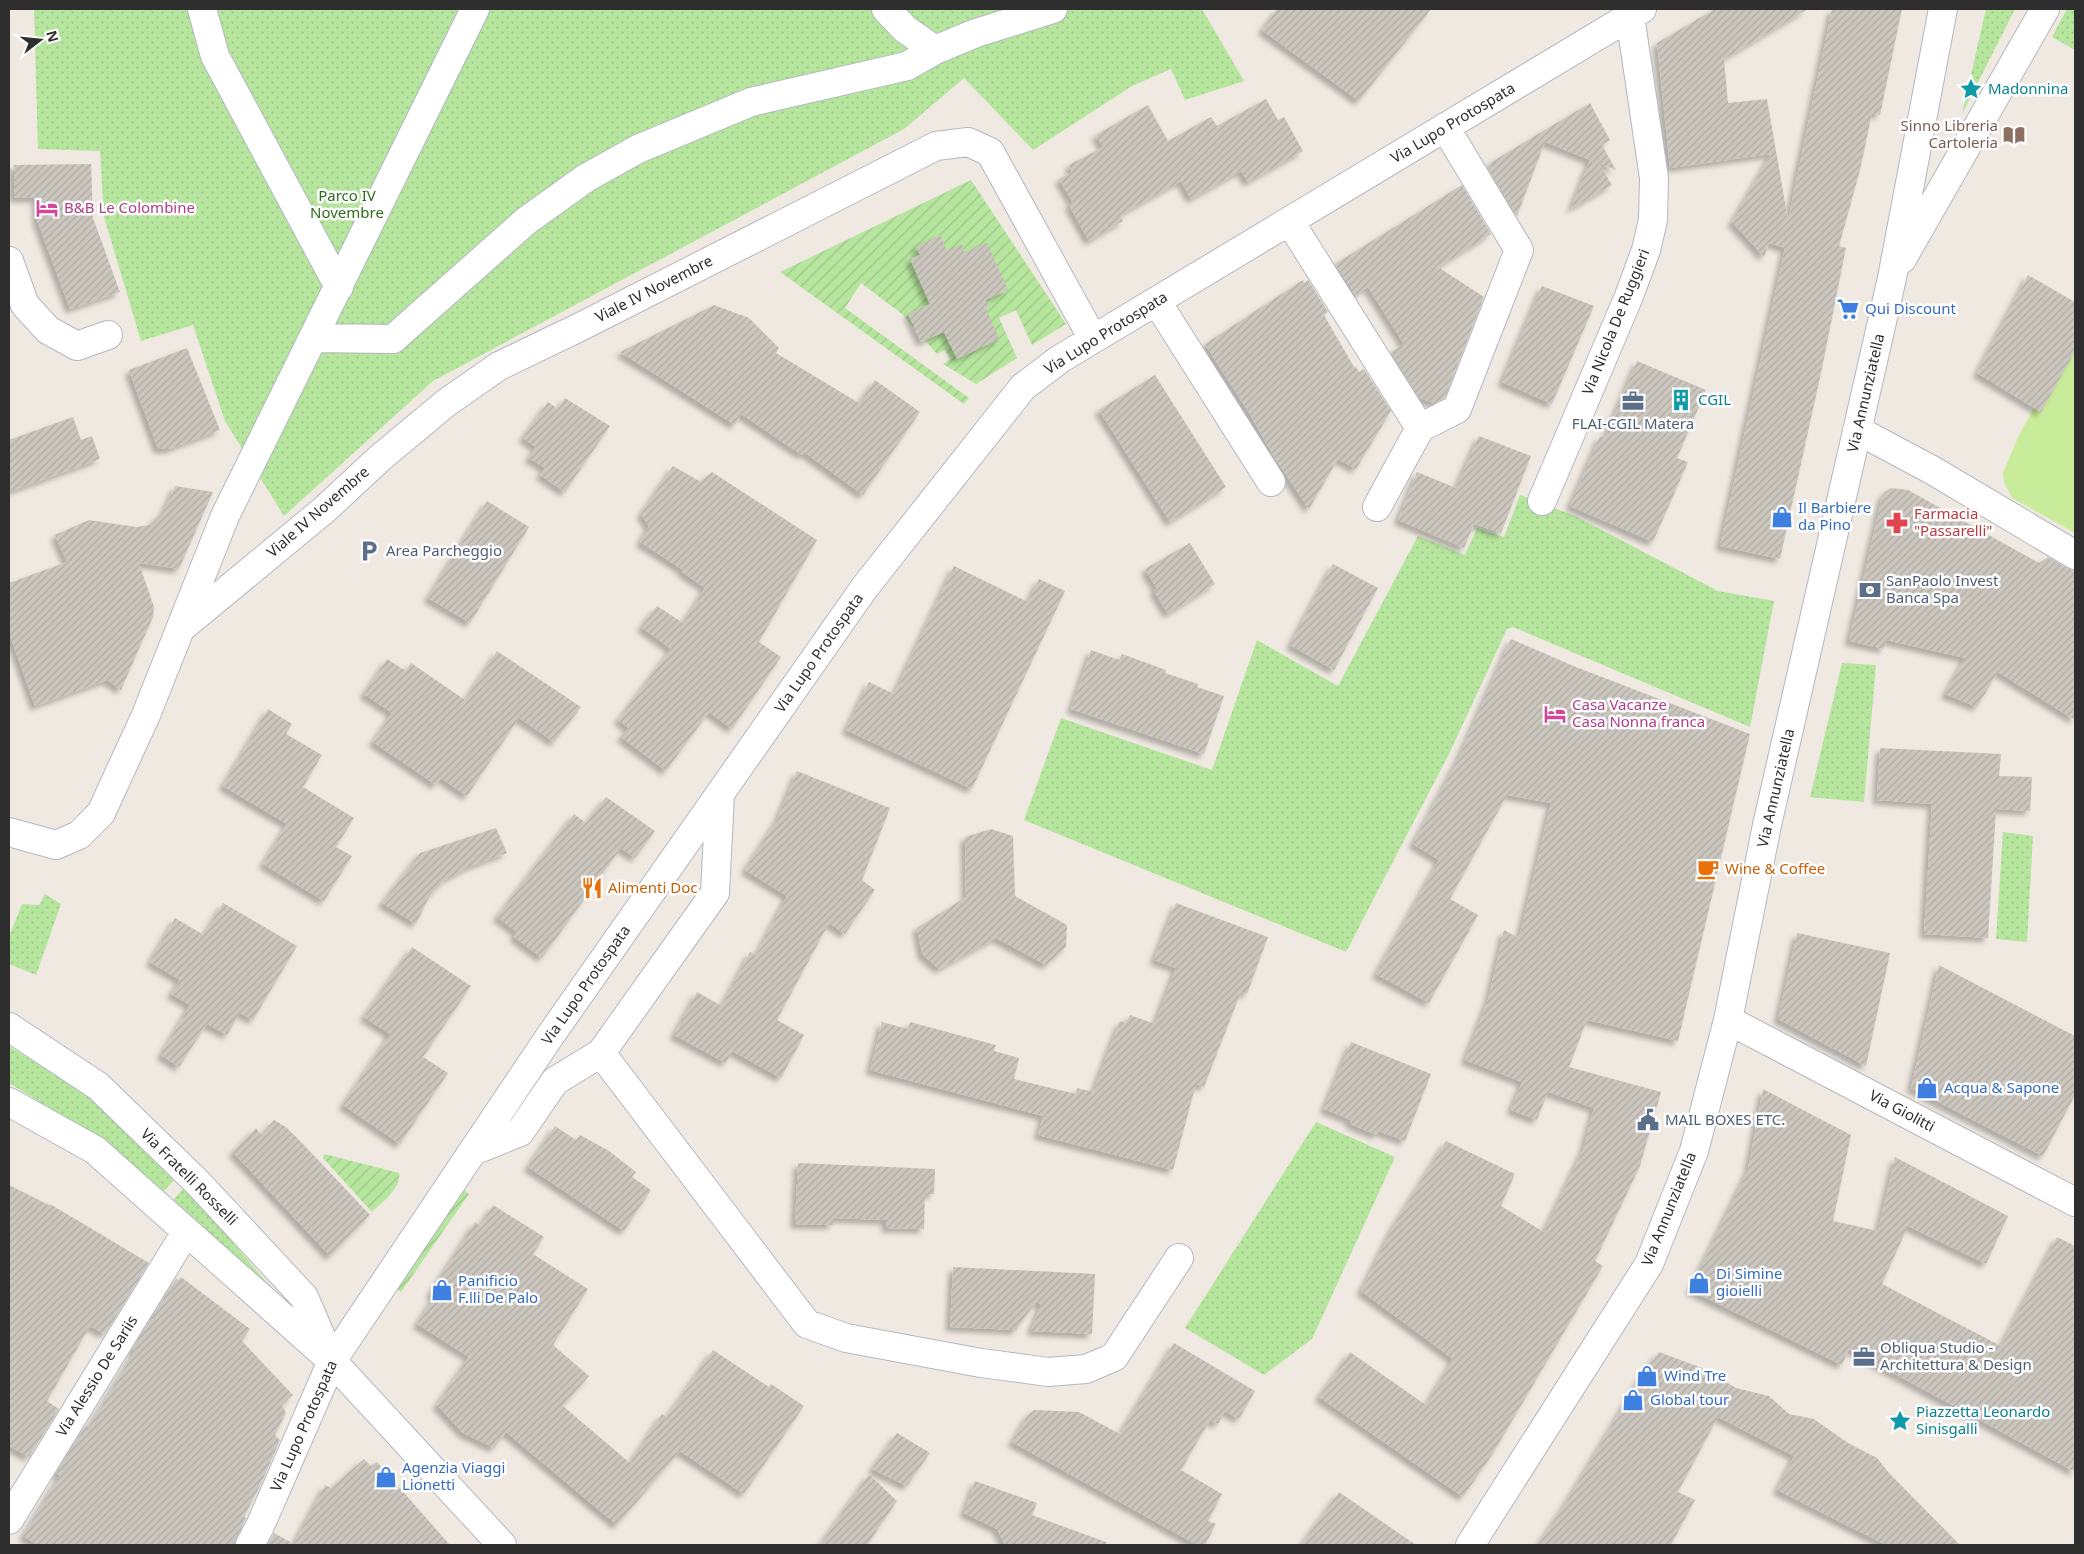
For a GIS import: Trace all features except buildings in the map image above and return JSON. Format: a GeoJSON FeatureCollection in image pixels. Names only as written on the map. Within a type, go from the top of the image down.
{"type":"FeatureCollection","features":[{"type":"Feature","properties":{"kind":"street"},"geometry":{"type":"LineString","coordinates":[[202,9],[215,56],[339,287]]}},
{"type":"Feature","properties":{"kind":"street","name":"Viale IV Novembre"},"geometry":{"type":"LineString","coordinates":[[9,832],[56,846],[78,835],[100,813],[146,715],[225,516],[475,9]]}},
{"type":"Feature","properties":{"kind":"street"},"geometry":{"type":"LineString","coordinates":[[886,9],[905,29],[935,50]]}},
{"type":"Feature","properties":{"kind":"street"},"geometry":{"type":"LineString","coordinates":[[314,338],[392,339],[526,221],[586,178],[638,149],[751,102],[907,66],[935,50],[976,33],[1053,9]]}},
{"type":"Feature","properties":{"kind":"street","name":"Via Annunziatella"},"geometry":{"type":"LineString","coordinates":[[1470,1545],[1648,1264],[1694,1151],[1728,1020],[1767,825],[1892,278],[1943,9]]}},
{"type":"Feature","properties":{"kind":"street"},"geometry":{"type":"LineString","coordinates":[[1892,278],[2045,9]]}},
{"type":"Feature","properties":{"kind":"street","name":"Via Lupo Protospata"},"geometry":{"type":"LineString","coordinates":[[250,1545],[332,1361],[556,1028],[865,587],[1023,387],[1060,359],[1636,12]]}},
{"type":"Feature","properties":{"kind":"street","name":"Via Nicola De Ruggieri"},"geometry":{"type":"LineString","coordinates":[[1542,501],[1632,286],[1646,250],[1653,220],[1654,178],[1636,12]]}},
{"type":"Feature","properties":{"kind":"street"},"geometry":{"type":"LineString","coordinates":[[1377,507],[1420,428],[1457,409],[1519,250],[1445,127]]}},
{"type":"Feature","properties":{"kind":"street","name":"Viale IV Novembre"},"geometry":{"type":"LineString","coordinates":[[180,629],[324,510],[380,458],[446,403],[499,366],[580,327],[936,146],[968,142],[990,152],[1094,339]]}},
{"type":"Feature","properties":{"kind":"street"},"geometry":{"type":"LineString","coordinates":[[1290,222],[1420,428]]}},
{"type":"Feature","properties":{"kind":"street"},"geometry":{"type":"LineString","coordinates":[[9,261],[25,305],[48,330],[77,346],[108,335]]}},
{"type":"Feature","properties":{"kind":"street"},"geometry":{"type":"LineString","coordinates":[[1157,302],[1271,482]]}},
{"type":"Feature","properties":{"kind":"street"},"geometry":{"type":"LineString","coordinates":[[1857,430],[1932,470],[2075,555]]}},
{"type":"Feature","properties":{"kind":"street"},"geometry":{"type":"LineString","coordinates":[[473,1151],[520,1132],[555,1081],[601,1052],[716,893],[720,794]]}},
{"type":"Feature","properties":{"kind":"street","name":"Via Giolitti"},"geometry":{"type":"LineString","coordinates":[[1728,1020],[2075,1202]]}},
{"type":"Feature","properties":{"kind":"street","name":"Via Fratelli Rosselli"},"geometry":{"type":"LineString","coordinates":[[9,1027],[98,1086],[197,1182],[304,1297],[332,1361]]}},
{"type":"Feature","properties":{"kind":"street"},"geometry":{"type":"LineString","coordinates":[[601,1052],[806,1324],[846,1338],[981,1363],[1048,1372],[1086,1369],[1114,1357],[1179,1258]]}},
{"type":"Feature","properties":{"kind":"street","name":"Via Fratelli Rosselli"},"geometry":{"type":"LineString","coordinates":[[9,1102],[95,1150],[332,1361],[502,1545]]}},
{"type":"Feature","properties":{"kind":"street","name":"Via Alessio De Sariis"},"geometry":{"type":"LineString","coordinates":[[9,1520],[186,1232]]}},
{"type":"Feature","properties":{"kind":"green space","name":"Parco IV Novembre"},"geometry":{"type":"Polygon","coordinates":[[[34,9],[1202,9],[1244,81],[1185,100],[1171,69],[1132,86],[1033,150],[964,78],[904,129],[433,381],[284,516],[225,421],[193,325],[141,341],[104,217],[100,151],[38,149],[34,9]]]}},
{"type":"Feature","properties":{"kind":"green space"},"geometry":{"type":"Polygon","coordinates":[[[1986,9],[2015,9],[1962,114],[1986,9]]]}},
{"type":"Feature","properties":{"kind":"green space"},"geometry":{"type":"Polygon","coordinates":[[[2067,9],[2075,9],[2075,50],[2052,37],[2067,9]]]}},
{"type":"Feature","properties":{"kind":"green space"},"geometry":{"type":"Polygon","coordinates":[[[971,180],[1066,324],[1032,345],[1016,310],[999,318],[1017,358],[976,384],[943,364],[950,359],[945,350],[937,354],[902,314],[861,283],[845,308],[969,398],[964,404],[780,272],[971,180]]]}},
{"type":"Feature","properties":{"kind":"green space"},"geometry":{"type":"Polygon","coordinates":[[[2075,334],[2075,533],[2012,498],[2004,482],[2003,473],[2019,435],[2075,334]]]}},
{"type":"Feature","properties":{"kind":"green space"},"geometry":{"type":"Polygon","coordinates":[[[1520,495],[1575,516],[1718,591],[1774,601],[1750,727],[1513,627],[1507,629],[1449,754],[1346,952],[1024,820],[1061,718],[1212,770],[1257,640],[1338,686],[1418,536],[1465,555],[1477,528],[1504,537],[1520,495]]]}},
{"type":"Feature","properties":{"kind":"green space"},"geometry":{"type":"Polygon","coordinates":[[[1842,663],[1876,665],[1864,802],[1810,797],[1842,663]]]}},
{"type":"Feature","properties":{"kind":"green space"},"geometry":{"type":"Polygon","coordinates":[[[2003,832],[2033,836],[2027,942],[1996,939],[2003,832]]]}},
{"type":"Feature","properties":{"kind":"green space"},"geometry":{"type":"Polygon","coordinates":[[[45,894],[61,904],[36,975],[9,964],[9,937],[22,904],[39,905],[45,894]]]}},
{"type":"Feature","properties":{"kind":"green space"},"geometry":{"type":"Polygon","coordinates":[[[9,1046],[97,1101],[176,1178],[164,1191],[77,1125],[9,1083],[9,1046]]]}},
{"type":"Feature","properties":{"kind":"green space"},"geometry":{"type":"Polygon","coordinates":[[[1316,1122],[1395,1157],[1312,1339],[1264,1375],[1185,1328],[1316,1122]]]}},
{"type":"Feature","properties":{"kind":"green space"},"geometry":{"type":"Polygon","coordinates":[[[324,1154],[399,1173],[399,1179],[390,1195],[372,1212],[323,1158],[324,1154]]]}},
{"type":"Feature","properties":{"kind":"green space"},"geometry":{"type":"Polygon","coordinates":[[[185,1187],[305,1327],[173,1200],[185,1187]]]}},
{"type":"Feature","properties":{"kind":"green space"},"geometry":{"type":"Polygon","coordinates":[[[463,1189],[469,1194],[401,1292],[394,1287],[463,1189]]]}},
{"type":"Feature","properties":{"kind":"place","name":"Madonnina"},"geometry":{"type":"Point","coordinates":[1971,89]}},
{"type":"Feature","properties":{"kind":"place","name":"Sinno Libreria Cartoleria"},"geometry":{"type":"Point","coordinates":[2014,135]}},
{"type":"Feature","properties":{"kind":"place","name":"B&B Le Colombine"},"geometry":{"type":"Point","coordinates":[47,208]}},
{"type":"Feature","properties":{"kind":"place","name":"Qui Discount"},"geometry":{"type":"Point","coordinates":[1848,309]}},
{"type":"Feature","properties":{"kind":"place","name":"CGIL"},"geometry":{"type":"Point","coordinates":[1681,400]}},
{"type":"Feature","properties":{"kind":"place","name":"FLAI-CGIL Matera"},"geometry":{"type":"Point","coordinates":[1633,401]}},
{"type":"Feature","properties":{"kind":"place","name":"Il Barbiere da Pino"},"geometry":{"type":"Point","coordinates":[1782,517]}},
{"type":"Feature","properties":{"kind":"place","name":"Farmacia \"Passarelli\""},"geometry":{"type":"Point","coordinates":[1897,523]}},
{"type":"Feature","properties":{"kind":"place","name":"Area Parcheggio"},"geometry":{"type":"Point","coordinates":[369,551]}},
{"type":"Feature","properties":{"kind":"place","name":"SanPaolo Invest Banca Spa"},"geometry":{"type":"Point","coordinates":[1870,590]}},
{"type":"Feature","properties":{"kind":"place","name":"Casa Vacanze Casa Nonna franca"},"geometry":{"type":"Point","coordinates":[1555,714]}},
{"type":"Feature","properties":{"kind":"place","name":"Wine & Coffee"},"geometry":{"type":"Point","coordinates":[1708,869]}},
{"type":"Feature","properties":{"kind":"place","name":"Alimenti Doc"},"geometry":{"type":"Point","coordinates":[592,888]}},
{"type":"Feature","properties":{"kind":"place","name":"Acqua & Sapone"},"geometry":{"type":"Point","coordinates":[1927,1088]}},
{"type":"Feature","properties":{"kind":"place","name":"MAIL BOXES ETC."},"geometry":{"type":"Point","coordinates":[1648,1120]}},
{"type":"Feature","properties":{"kind":"place","name":"Di Simine gioielli"},"geometry":{"type":"Point","coordinates":[1699,1283]}},
{"type":"Feature","properties":{"kind":"place","name":"Panificio F.lli De Palo"},"geometry":{"type":"Point","coordinates":[442,1290]}},
{"type":"Feature","properties":{"kind":"place","name":"Obliqua Studio - Architettura & Design"},"geometry":{"type":"Point","coordinates":[1864,1357]}},
{"type":"Feature","properties":{"kind":"place","name":"Wind Tre"},"geometry":{"type":"Point","coordinates":[1647,1376]}},
{"type":"Feature","properties":{"kind":"place","name":"Global tour"},"geometry":{"type":"Point","coordinates":[1633,1400]}},
{"type":"Feature","properties":{"kind":"place","name":"Piazzetta Leonardo Sinisgalli"},"geometry":{"type":"Point","coordinates":[1900,1421]}},
{"type":"Feature","properties":{"kind":"place","name":"Agenzia Viaggi Lionetti"},"geometry":{"type":"Point","coordinates":[386,1477]}}]}
